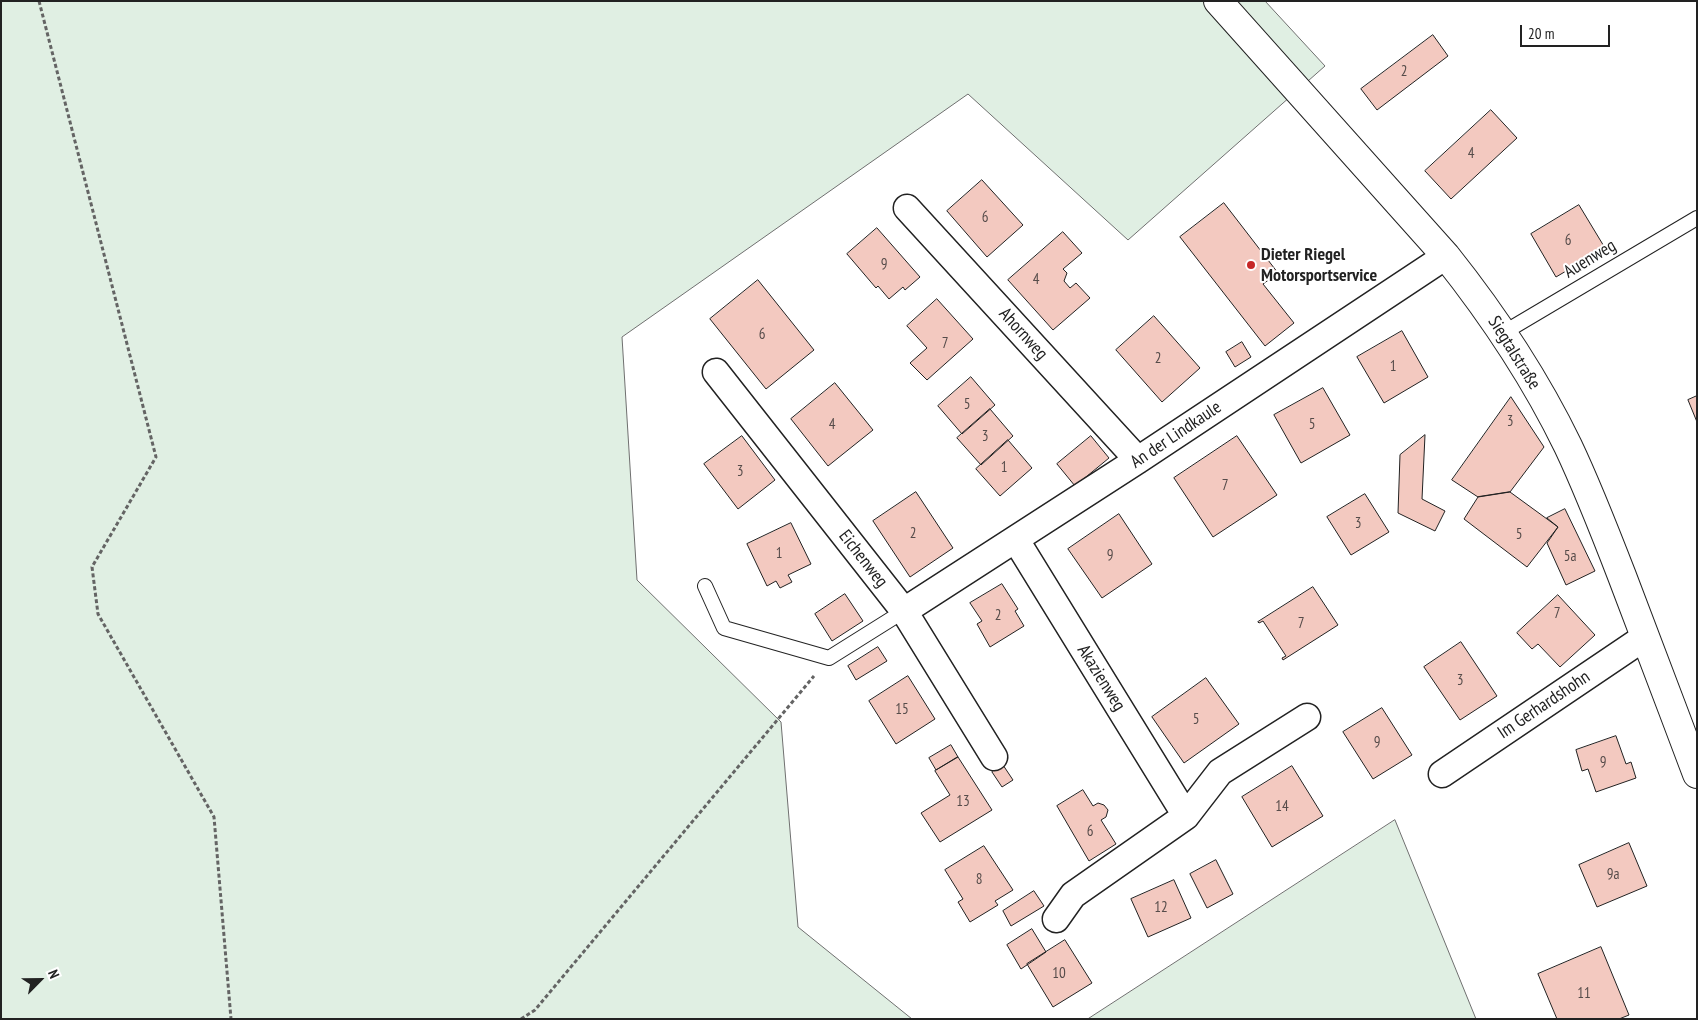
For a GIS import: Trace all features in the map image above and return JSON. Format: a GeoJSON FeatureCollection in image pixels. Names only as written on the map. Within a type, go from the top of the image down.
{"type":"FeatureCollection","features":[{"type":"Feature","properties":{"kind":"main road","name":"Siegtalstraße"},"geometry":{"type":"LineString","coordinates":[[1218,1],[1446,256],[1503,333],[1538,389],[1568,447],[1606,534],[1697,774]]}},
{"type":"Feature","properties":{"kind":"street","name":"Ahornweg"},"geometry":{"type":"LineString","coordinates":[[907,208],[1138,460]]}},
{"type":"Feature","properties":{"kind":"street","name":"An der Lindkaule"},"geometry":{"type":"LineString","coordinates":[[904,611],[1016,540],[1446,256]]}},
{"type":"Feature","properties":{"kind":"street","name":"Eichenweg"},"geometry":{"type":"LineString","coordinates":[[716,372],[904,611],[994,757]]}},
{"type":"Feature","properties":{"kind":"street","name":"Akazienweg"},"geometry":{"type":"LineString","coordinates":[[1016,540],[1186,816]]}},
{"type":"Feature","properties":{"kind":"street","name":"Im Gerhardshohn"},"geometry":{"type":"LineString","coordinates":[[1442,774],[1645,637]]}},
{"type":"Feature","properties":{"kind":"street"},"geometry":{"type":"LineString","coordinates":[[1056,919],[1073,894],[1186,816],[1220,772],[1307,717]]}},
{"type":"Feature","properties":{"kind":"lane","name":"Auenweg"},"geometry":{"type":"LineString","coordinates":[[1503,333],[1697,218]]}},
{"type":"Feature","properties":{"kind":"lane"},"geometry":{"type":"LineString","coordinates":[[705,586],[724,628],[829,658],[904,611]]}},
{"type":"Feature","properties":{"kind":"path"},"geometry":{"type":"LineString","coordinates":[[39,1],[156,457],[92,567],[98,614],[214,817],[231,1019]]}},
{"type":"Feature","properties":{"kind":"path"},"geometry":{"type":"LineString","coordinates":[[521,1019],[535,1010],[829,658]]}},
{"type":"Feature","properties":{"kind":"green space"},"geometry":{"type":"Polygon","coordinates":[[[1,1],[1265,1],[1325,66],[1128,240],[968,94],[622,337],[637,580],[781,722],[798,927],[912,1019],[1,1019],[1,1]]]}},
{"type":"Feature","properties":{"kind":"green space"},"geometry":{"type":"Polygon","coordinates":[[[1395,820],[1476,1019],[1088,1019],[1395,820]]]}},
{"type":"Feature","properties":{"kind":"building"},"geometry":{"type":"Polygon","coordinates":[[[1433,35],[1448,56],[1377,110],[1361,89],[1433,35]]]}},
{"type":"Feature","properties":{"kind":"building"},"geometry":{"type":"Polygon","coordinates":[[[1491,110],[1517,138],[1451,199],[1425,171],[1491,110]]]}},
{"type":"Feature","properties":{"kind":"building"},"geometry":{"type":"Polygon","coordinates":[[[982,180],[1023,225],[987,257],[947,211],[982,180]]]}},
{"type":"Feature","properties":{"kind":"building"},"geometry":{"type":"Polygon","coordinates":[[[1224,203],[1278,273],[1263,284],[1294,323],[1265,346],[1180,237],[1224,203]]]}},
{"type":"Feature","properties":{"kind":"building"},"geometry":{"type":"Polygon","coordinates":[[[1579,205],[1605,248],[1556,277],[1531,234],[1579,205]]]}},
{"type":"Feature","properties":{"kind":"building"},"geometry":{"type":"Polygon","coordinates":[[[877,228],[920,277],[905,290],[903,287],[889,299],[878,286],[876,288],[847,254],[877,228]]]}},
{"type":"Feature","properties":{"kind":"building"},"geometry":{"type":"Polygon","coordinates":[[[1063,232],[1082,253],[1063,269],[1067,273],[1064,281],[1070,288],[1076,283],[1090,298],[1053,330],[1008,280],[1063,232]]]}},
{"type":"Feature","properties":{"kind":"building"},"geometry":{"type":"Polygon","coordinates":[[[758,280],[814,350],[766,389],[710,319],[758,280]]]}},
{"type":"Feature","properties":{"kind":"building"},"geometry":{"type":"Polygon","coordinates":[[[937,299],[973,339],[927,380],[910,363],[927,348],[907,326],[937,299]]]}},
{"type":"Feature","properties":{"kind":"building"},"geometry":{"type":"Polygon","coordinates":[[[1154,316],[1200,368],[1162,402],[1116,350],[1154,316]]]}},
{"type":"Feature","properties":{"kind":"building"},"geometry":{"type":"Polygon","coordinates":[[[1402,331],[1428,377],[1384,403],[1357,357],[1402,331]]]}},
{"type":"Feature","properties":{"kind":"building"},"geometry":{"type":"Polygon","coordinates":[[[1242,342],[1251,357],[1235,367],[1226,352],[1242,342]]]}},
{"type":"Feature","properties":{"kind":"building"},"geometry":{"type":"Polygon","coordinates":[[[971,377],[995,405],[962,434],[938,406],[971,377]]]}},
{"type":"Feature","properties":{"kind":"building"},"geometry":{"type":"Polygon","coordinates":[[[835,383],[873,430],[828,466],[791,419],[835,383]]]}},
{"type":"Feature","properties":{"kind":"building"},"geometry":{"type":"Polygon","coordinates":[[[1323,388],[1350,435],[1301,463],[1274,415],[1323,388]]]}},
{"type":"Feature","properties":{"kind":"building"},"geometry":{"type":"Polygon","coordinates":[[[1697,396],[1697,422],[1688,400],[1697,396]]]}},
{"type":"Feature","properties":{"kind":"building"},"geometry":{"type":"Polygon","coordinates":[[[1511,397],[1544,447],[1510,492],[1478,497],[1452,480],[1511,397]]]}},
{"type":"Feature","properties":{"kind":"building"},"geometry":{"type":"Polygon","coordinates":[[[990,409],[1013,436],[981,465],[957,438],[990,409]]]}},
{"type":"Feature","properties":{"kind":"building"},"geometry":{"type":"Polygon","coordinates":[[[1425,435],[1422,499],[1445,511],[1435,531],[1398,513],[1400,455],[1425,435]]]}},
{"type":"Feature","properties":{"kind":"building"},"geometry":{"type":"Polygon","coordinates":[[[742,436],[775,480],[738,509],[704,464],[742,436]]]}},
{"type":"Feature","properties":{"kind":"building"},"geometry":{"type":"Polygon","coordinates":[[[1091,436],[1109,458],[1075,486],[1057,464],[1091,436]]]}},
{"type":"Feature","properties":{"kind":"building"},"geometry":{"type":"Polygon","coordinates":[[[1237,436],[1277,495],[1213,537],[1174,478],[1237,436]]]}},
{"type":"Feature","properties":{"kind":"building"},"geometry":{"type":"Polygon","coordinates":[[[1008,440],[1032,468],[1000,496],[976,469],[1008,440]]]}},
{"type":"Feature","properties":{"kind":"building"},"geometry":{"type":"Polygon","coordinates":[[[916,492],[953,548],[910,577],[873,521],[916,492]]]}},
{"type":"Feature","properties":{"kind":"building"},"geometry":{"type":"Polygon","coordinates":[[[1510,492],[1558,527],[1527,567],[1464,519],[1478,497],[1510,492]]]}},
{"type":"Feature","properties":{"kind":"building"},"geometry":{"type":"Polygon","coordinates":[[[1365,494],[1389,532],[1351,555],[1327,517],[1365,494]]]}},
{"type":"Feature","properties":{"kind":"building"},"geometry":{"type":"Polygon","coordinates":[[[1565,509],[1595,571],[1566,585],[1547,543],[1558,527],[1547,518],[1565,509]]]}},
{"type":"Feature","properties":{"kind":"building"},"geometry":{"type":"Polygon","coordinates":[[[1119,514],[1152,564],[1102,598],[1068,549],[1119,514]]]}},
{"type":"Feature","properties":{"kind":"building"},"geometry":{"type":"Polygon","coordinates":[[[791,523],[811,564],[788,575],[792,582],[780,588],[776,581],[767,586],[747,544],[791,523]]]}},
{"type":"Feature","properties":{"kind":"building"},"geometry":{"type":"Polygon","coordinates":[[[1002,584],[1018,609],[1015,611],[1024,626],[990,647],[977,624],[982,621],[970,603],[1002,584]]]}},
{"type":"Feature","properties":{"kind":"building"},"geometry":{"type":"Polygon","coordinates":[[[1313,587],[1338,625],[1283,660],[1282,658],[1286,656],[1263,621],[1258,622],[1313,587]]]}},
{"type":"Feature","properties":{"kind":"building"},"geometry":{"type":"Polygon","coordinates":[[[845,594],[863,621],[832,641],[815,614],[845,594]]]}},
{"type":"Feature","properties":{"kind":"building"},"geometry":{"type":"Polygon","coordinates":[[[1558,595],[1595,635],[1560,667],[1538,644],[1532,649],[1517,633],[1558,595]]]}},
{"type":"Feature","properties":{"kind":"building"},"geometry":{"type":"Polygon","coordinates":[[[1461,642],[1497,696],[1460,720],[1424,667],[1461,642]]]}},
{"type":"Feature","properties":{"kind":"building"},"geometry":{"type":"Polygon","coordinates":[[[878,647],[887,661],[856,680],[848,666],[878,647]]]}},
{"type":"Feature","properties":{"kind":"building"},"geometry":{"type":"Polygon","coordinates":[[[908,676],[935,719],[896,744],[869,701],[908,676]]]}},
{"type":"Feature","properties":{"kind":"building"},"geometry":{"type":"Polygon","coordinates":[[[1206,678],[1239,724],[1184,763],[1152,717],[1206,678]]]}},
{"type":"Feature","properties":{"kind":"building"},"geometry":{"type":"Polygon","coordinates":[[[1382,708],[1412,755],[1373,779],[1343,732],[1382,708]]]}},
{"type":"Feature","properties":{"kind":"building"},"geometry":{"type":"Polygon","coordinates":[[[1616,736],[1626,764],[1631,762],[1636,778],[1596,792],[1588,769],[1582,771],[1576,750],[1616,736]]]}},
{"type":"Feature","properties":{"kind":"building"},"geometry":{"type":"Polygon","coordinates":[[[951,745],[958,757],[936,770],[929,758],[951,745]]]}},
{"type":"Feature","properties":{"kind":"building"},"geometry":{"type":"Polygon","coordinates":[[[958,757],[992,810],[940,842],[921,813],[950,795],[935,771],[958,757]]]}},
{"type":"Feature","properties":{"kind":"building"},"geometry":{"type":"Polygon","coordinates":[[[1003,765],[1013,780],[1002,787],[992,772],[1003,765]]]}},
{"type":"Feature","properties":{"kind":"building"},"geometry":{"type":"Polygon","coordinates":[[[1292,766],[1323,816],[1272,847],[1242,797],[1292,766]]]}},
{"type":"Feature","properties":{"kind":"building"},"geometry":{"type":"Polygon","coordinates":[[[1083,790],[1093,806],[1098,803],[1104,805],[1108,810],[1106,817],[1101,820],[1116,844],[1089,861],[1057,806],[1083,790]]]}},
{"type":"Feature","properties":{"kind":"building"},"geometry":{"type":"Polygon","coordinates":[[[1629,843],[1647,886],[1597,907],[1579,865],[1629,843]]]}},
{"type":"Feature","properties":{"kind":"building"},"geometry":{"type":"Polygon","coordinates":[[[984,846],[1013,890],[995,901],[998,905],[970,922],[958,902],[963,899],[945,870],[984,846]]]}},
{"type":"Feature","properties":{"kind":"building"},"geometry":{"type":"Polygon","coordinates":[[[1216,860],[1233,894],[1207,908],[1190,874],[1216,860]]]}},
{"type":"Feature","properties":{"kind":"building"},"geometry":{"type":"Polygon","coordinates":[[[1174,880],[1191,918],[1148,937],[1131,899],[1174,880]]]}},
{"type":"Feature","properties":{"kind":"building"},"geometry":{"type":"Polygon","coordinates":[[[1034,891],[1044,906],[1011,926],[1003,911],[1034,891]]]}},
{"type":"Feature","properties":{"kind":"building"},"geometry":{"type":"Polygon","coordinates":[[[1032,929],[1046,952],[1021,969],[1007,945],[1032,929]]]}},
{"type":"Feature","properties":{"kind":"building"},"geometry":{"type":"Polygon","coordinates":[[[1065,940],[1092,983],[1053,1007],[1027,964],[1065,940]]]}},
{"type":"Feature","properties":{"kind":"building"},"geometry":{"type":"Polygon","coordinates":[[[1601,947],[1629,1015],[1619,1019],[1557,1019],[1538,974],[1601,947]]]}},
{"type":"Feature","properties":{"kind":"place","name":"Dieter Riegel Motorsportservice"},"geometry":{"type":"Point","coordinates":[1251,265]}}]}
